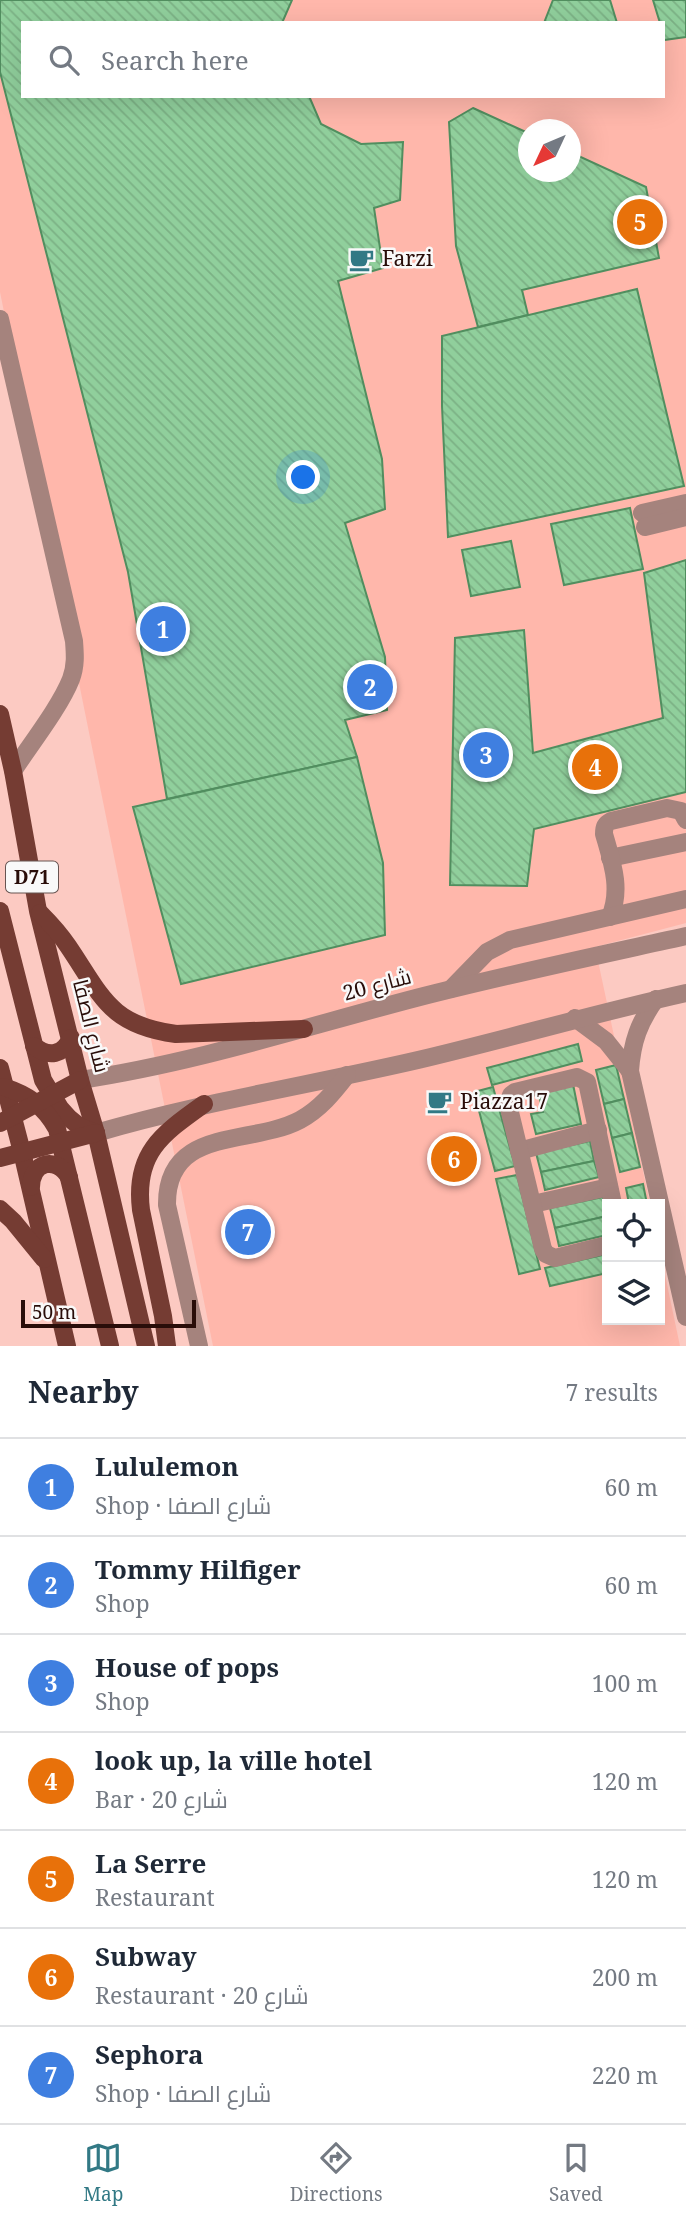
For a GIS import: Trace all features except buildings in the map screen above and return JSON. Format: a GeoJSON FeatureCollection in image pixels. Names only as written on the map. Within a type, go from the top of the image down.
{"type":"FeatureCollection","features":[{"type":"Feature","properties":{"kind":"main road","name":"شارع الصفا"},"geometry":{"type":"LineString","coordinates":[[0,715],[13,771],[38,911],[96,1133],[146,1346]]}},
{"type":"Feature","properties":{"kind":"main road"},"geometry":{"type":"LineString","coordinates":[[0,911],[49,1115],[62,1142],[110,1346]]}},
{"type":"Feature","properties":{"kind":"main road"},"geometry":{"type":"LineString","coordinates":[[38,911],[66,943],[108,1005],[140,1026],[176,1034],[304,1029]]}},
{"type":"Feature","properties":{"kind":"main road"},"geometry":{"type":"LineString","coordinates":[[34,1046],[51,1054],[60,1052],[71,1038]]}},
{"type":"Feature","properties":{"kind":"main road"},"geometry":{"type":"LineString","coordinates":[[0,1068],[6,1121],[22,1152],[67,1346]]}},
{"type":"Feature","properties":{"kind":"main road"},"geometry":{"type":"LineString","coordinates":[[6,1121],[44,1093],[80,1080]]}},
{"type":"Feature","properties":{"kind":"main road"},"geometry":{"type":"LineString","coordinates":[[2,1088],[44,1093],[80,1127],[96,1133]]}},
{"type":"Feature","properties":{"kind":"main road"},"geometry":{"type":"LineString","coordinates":[[167,1346],[141,1210],[141,1174],[147,1157],[160,1139],[204,1104]]}},
{"type":"Feature","properties":{"kind":"main road"},"geometry":{"type":"LineString","coordinates":[[0,1158],[96,1133]]}},
{"type":"Feature","properties":{"kind":"main road"},"geometry":{"type":"LineString","coordinates":[[31,1187],[31,1177],[37,1169],[46,1164],[55,1164],[64,1169],[69,1177]]}},
{"type":"Feature","properties":{"kind":"main road"},"geometry":{"type":"LineString","coordinates":[[0,1209],[48,1264]]}},
{"type":"Feature","properties":{"kind":"street"},"geometry":{"type":"LineString","coordinates":[[0,319],[76,659],[64,694],[13,771]]}},
{"type":"Feature","properties":{"kind":"street"},"geometry":{"type":"LineString","coordinates":[[686,503],[643,520],[686,517]]}},
{"type":"Feature","properties":{"kind":"street"},"geometry":{"type":"LineString","coordinates":[[610,917],[617,891],[604,829],[611,821],[667,808],[681,811],[686,820]]}},
{"type":"Feature","properties":{"kind":"street"},"geometry":{"type":"LineString","coordinates":[[610,858],[686,842]]}},
{"type":"Feature","properties":{"kind":"street"},"geometry":{"type":"LineString","coordinates":[[451,989],[477,960],[510,940],[686,899]]}},
{"type":"Feature","properties":{"kind":"street","name":"شارع 20"},"geometry":{"type":"LineString","coordinates":[[80,1080],[124,1073],[304,1029],[451,989],[686,936]]}},
{"type":"Feature","properties":{"kind":"street"},"geometry":{"type":"LineString","coordinates":[[96,1133],[204,1104],[418,1060],[575,1018],[686,993]]}},
{"type":"Feature","properties":{"kind":"street"},"geometry":{"type":"LineString","coordinates":[[656,999],[636,1032],[631,1051],[631,1071],[656,1199]]}},
{"type":"Feature","properties":{"kind":"street"},"geometry":{"type":"LineString","coordinates":[[575,1018],[606,1041],[631,1071]]}},
{"type":"Feature","properties":{"kind":"street"},"geometry":{"type":"LineString","coordinates":[[199,1346],[167,1205],[167,1189],[173,1172],[179,1162],[205,1145],[298,1121],[328,1099],[346,1075]]}},
{"type":"Feature","properties":{"kind":"street"},"geometry":{"type":"LineString","coordinates":[[533,1204],[611,1196],[589,1087],[578,1077],[515,1092],[508,1104],[543,1249],[550,1257],[555,1258],[602,1246]]}},
{"type":"Feature","properties":{"kind":"street"},"geometry":{"type":"LineString","coordinates":[[519,1151],[598,1130]]}},
{"type":"Feature","properties":{"kind":"street"},"geometry":{"type":"LineString","coordinates":[[665,1239],[686,1317]]}},
{"type":"Feature","properties":{"kind":"shaded area"},"geometry":{"type":"Polygon","coordinates":[[[0,0],[686,0],[686,923],[595,947],[649,1199],[602,1199],[602,1325],[665,1325],[665,1275],[680,1346],[213,1346],[0,292],[0,0]]]}},
{"type":"Feature","properties":{"kind":"place","name":"La Serre"},"geometry":{"type":"Point","coordinates":[640,222]}},
{"type":"Feature","properties":{"kind":"place","name":"Farzi"},"geometry":{"type":"Point","coordinates":[362,259]}},
{"type":"Feature","properties":{"kind":"place","name":"Lululemon"},"geometry":{"type":"Point","coordinates":[163,629]}},
{"type":"Feature","properties":{"kind":"place","name":"Tommy Hilfiger"},"geometry":{"type":"Point","coordinates":[370,687]}},
{"type":"Feature","properties":{"kind":"place","name":"House of pops"},"geometry":{"type":"Point","coordinates":[486,755]}},
{"type":"Feature","properties":{"kind":"place","name":"look up, la ville hotel"},"geometry":{"type":"Point","coordinates":[595,767]}},
{"type":"Feature","properties":{"kind":"place","name":"Piazza17"},"geometry":{"type":"Point","coordinates":[440,1102]}},
{"type":"Feature","properties":{"kind":"place","name":"Subway"},"geometry":{"type":"Point","coordinates":[454,1159]}},
{"type":"Feature","properties":{"kind":"place","name":"Sephora"},"geometry":{"type":"Point","coordinates":[248,1232]}}]}
